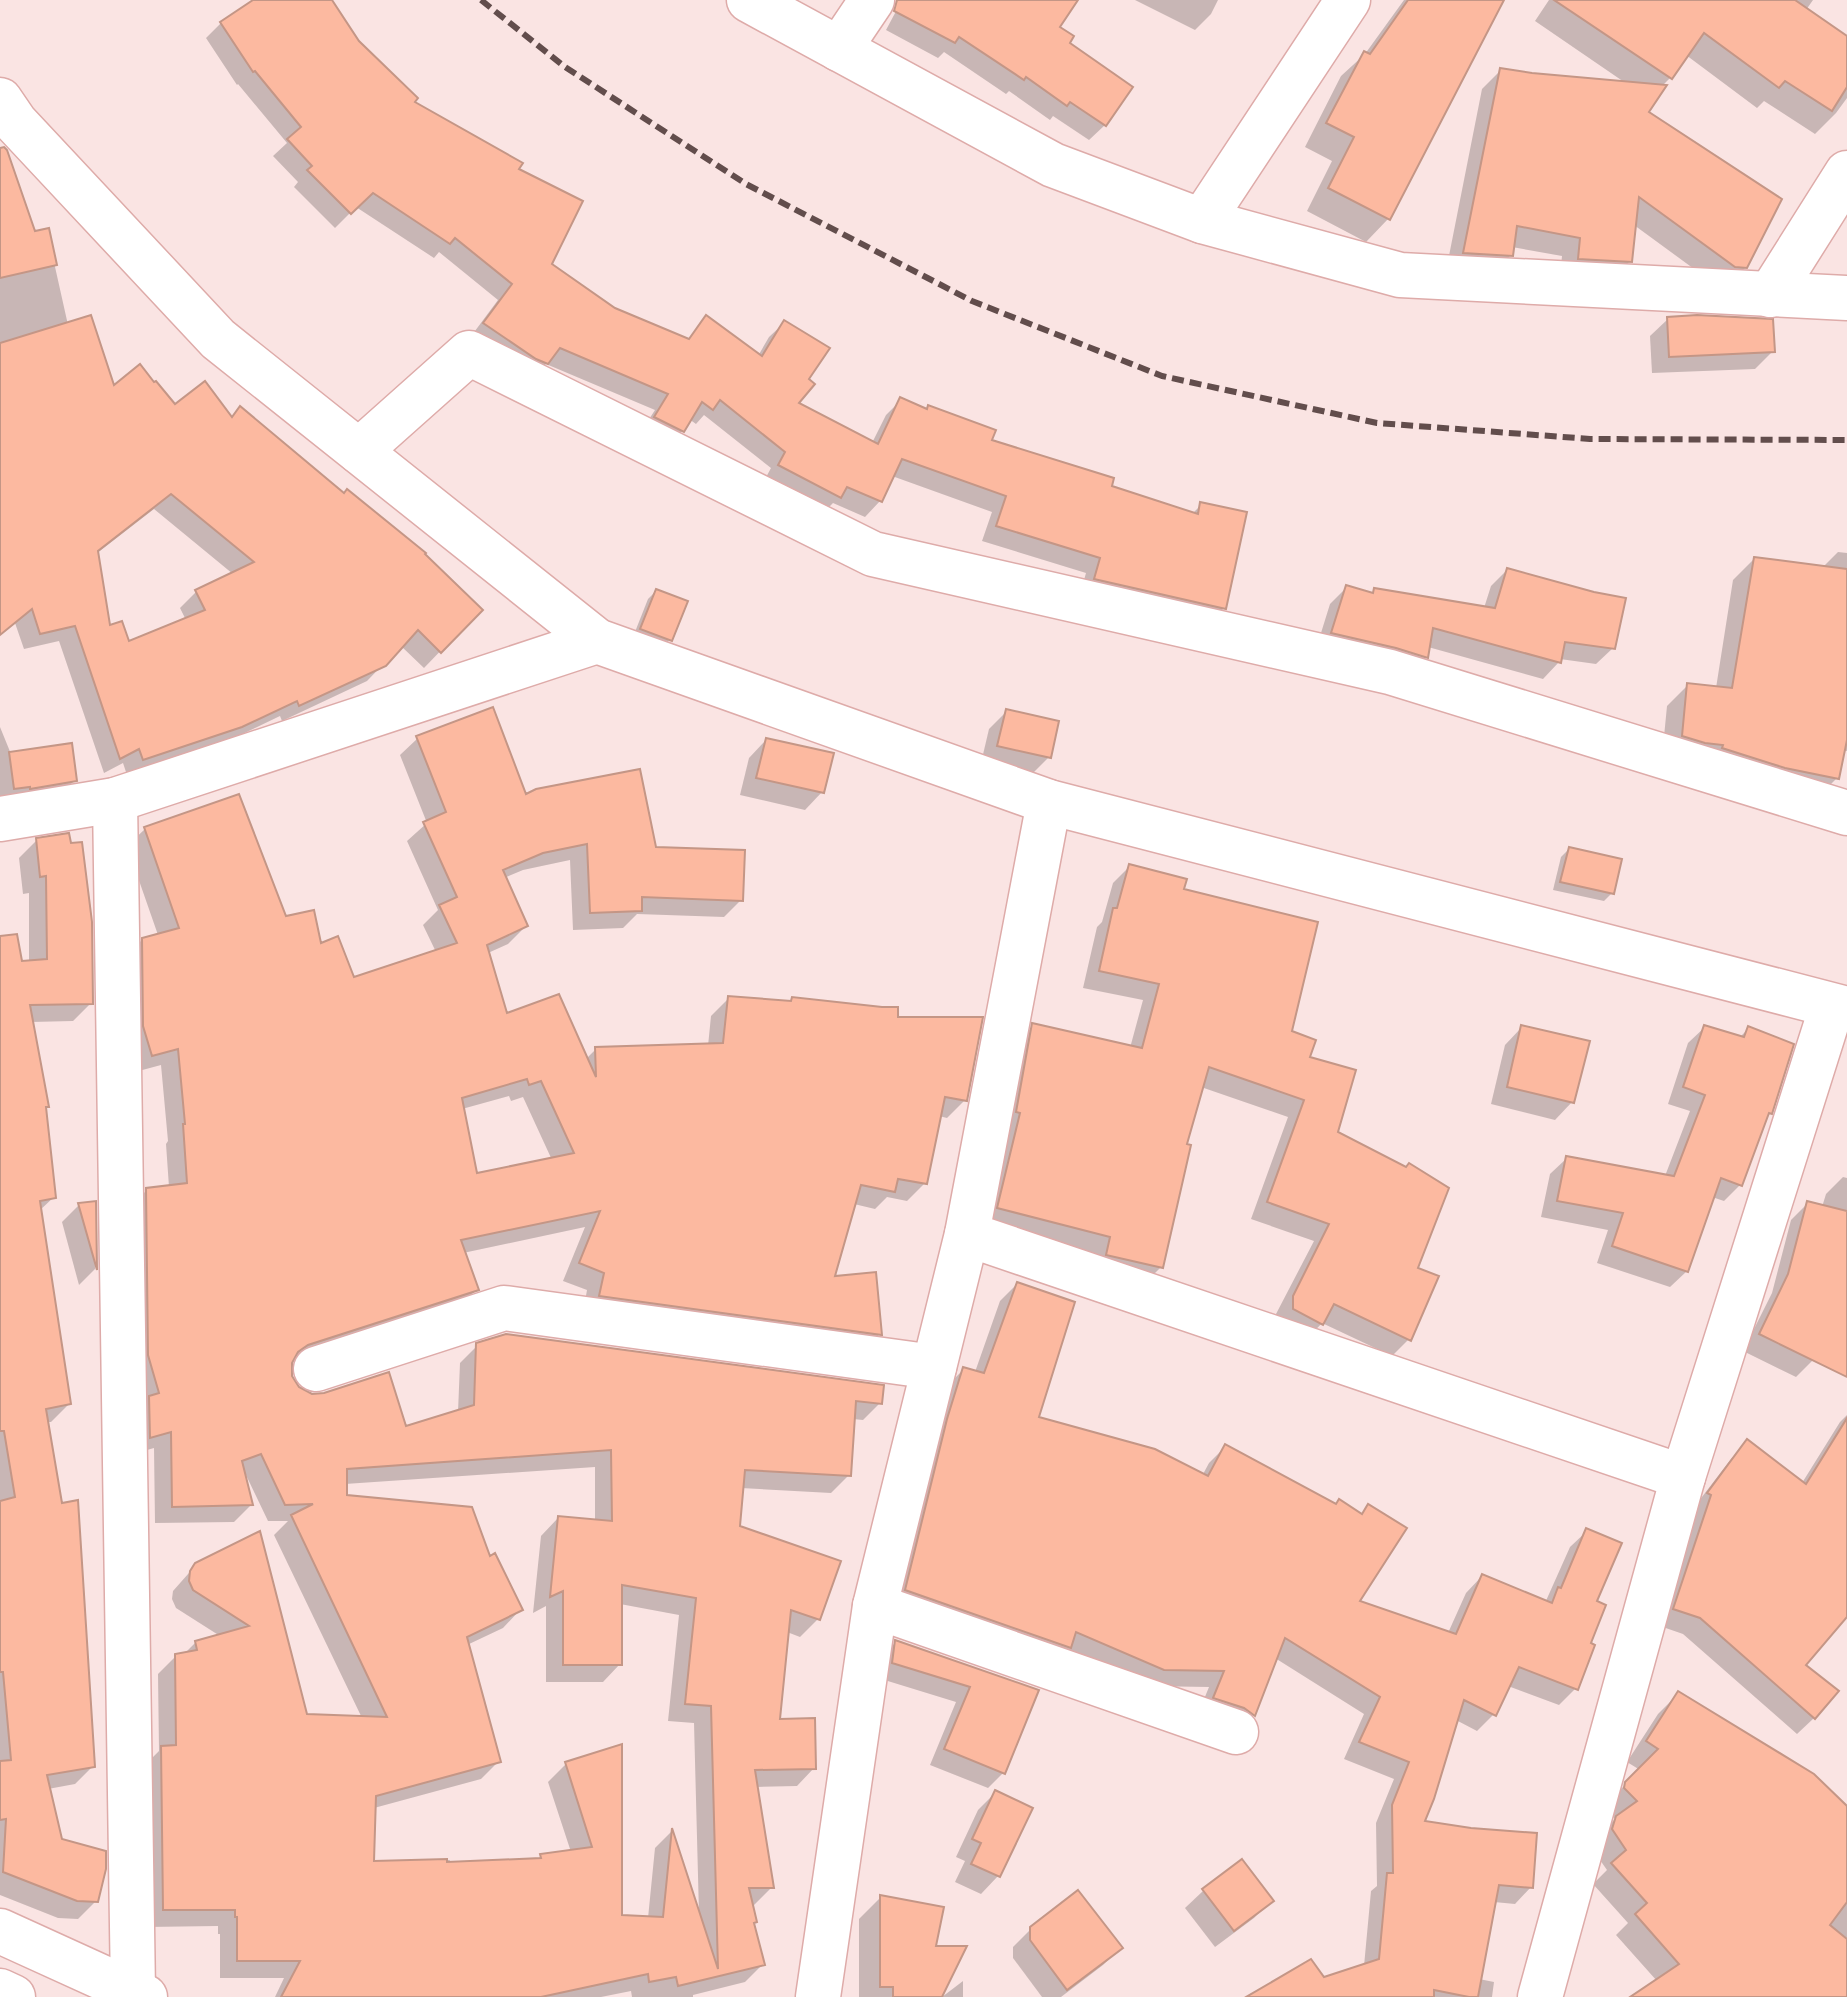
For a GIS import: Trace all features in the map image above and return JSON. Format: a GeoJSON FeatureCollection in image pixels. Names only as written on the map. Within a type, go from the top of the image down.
{"type":"FeatureCollection","features":[{"type":"Feature","properties":{"kind":"street"},"geometry":{"type":"LineString","coordinates":[[749,0],[1053,165],[1202,221],[1400,275],[1847,298]]}},
{"type":"Feature","properties":{"kind":"street"},"geometry":{"type":"LineString","coordinates":[[839,49],[872,0]]}},
{"type":"Feature","properties":{"kind":"street"},"geometry":{"type":"LineString","coordinates":[[1202,221],[1348,0]]}},
{"type":"Feature","properties":{"kind":"street"},"geometry":{"type":"LineString","coordinates":[[0,100],[15,122],[218,339],[597,641],[1049,802],[1839,1007],[1683,1477],[1540,1997]]}},
{"type":"Feature","properties":{"kind":"street"},"geometry":{"type":"LineString","coordinates":[[1770,295],[1847,173]]}},
{"type":"Feature","properties":{"kind":"street"},"geometry":{"type":"LineString","coordinates":[[359,451],[469,353],[873,554],[1390,672],[1847,813]]}},
{"type":"Feature","properties":{"kind":"street"},"geometry":{"type":"LineString","coordinates":[[0,819],[115,800],[597,641]]}},
{"type":"Feature","properties":{"kind":"street"},"geometry":{"type":"LineString","coordinates":[[0,1931],[139,1994],[115,800]]}},
{"type":"Feature","properties":{"kind":"street"},"geometry":{"type":"LineString","coordinates":[[818,1997],[875,1606],[967,1234],[1049,802]]}},
{"type":"Feature","properties":{"kind":"street"},"geometry":{"type":"LineString","coordinates":[[967,1234],[1683,1477]]}},
{"type":"Feature","properties":{"kind":"street"},"geometry":{"type":"LineString","coordinates":[[316,1369],[504,1308],[934,1367]]}},
{"type":"Feature","properties":{"kind":"street"},"geometry":{"type":"LineString","coordinates":[[875,1606],[1236,1732]]}},
{"type":"Feature","properties":{"kind":"street"},"geometry":{"type":"LineString","coordinates":[[0,1991],[13,1997]]}},
{"type":"Feature","properties":{"kind":"building"},"geometry":{"type":"Polygon","coordinates":[[[253,0],[332,0],[359,41],[418,98],[415,102],[523,163],[519,169],[583,201],[552,264],[615,308],[689,339],[706,315],[762,356],[784,320],[830,348],[809,379],[815,384],[799,403],[878,444],[900,397],[927,409],[928,405],[996,430],[992,440],[1114,478],[1112,486],[1198,514],[1200,502],[1247,512],[1226,609],[1094,579],[1100,558],[996,526],[1006,496],[902,459],[882,502],[847,487],[841,498],[778,465],[785,452],[720,400],[713,410],[702,402],[684,432],[654,417],[668,394],[560,348],[548,364],[536,359],[483,323],[512,284],[455,238],[450,244],[373,193],[351,214],[307,170],[312,166],[287,139],[301,127],[253,72],[220,22],[253,0]]]}},
{"type":"Feature","properties":{"kind":"building"},"geometry":{"type":"Polygon","coordinates":[[[897,0],[1078,0],[1060,27],[1074,36],[1070,43],[1133,87],[1106,126],[1070,102],[1067,106],[1026,77],[1024,80],[959,37],[955,43],[894,11],[897,0]]]}},
{"type":"Feature","properties":{"kind":"building"},"geometry":{"type":"Polygon","coordinates":[[[1408,0],[1504,0],[1390,220],[1328,188],[1354,137],[1326,123],[1364,51],[1370,54],[1408,0]]]}},
{"type":"Feature","properties":{"kind":"building"},"geometry":{"type":"Polygon","coordinates":[[[1554,0],[1795,0],[1847,36],[1847,87],[1832,111],[1785,81],[1779,88],[1704,33],[1672,79],[1554,0]]]}},
{"type":"Feature","properties":{"kind":"building"},"geometry":{"type":"Polygon","coordinates":[[[1500,68],[1667,85],[1649,112],[1782,199],[1747,268],[1735,267],[1639,197],[1632,262],[1578,259],[1580,238],[1517,226],[1513,256],[1463,253],[1500,68]]]}},
{"type":"Feature","properties":{"kind":"building"},"geometry":{"type":"Polygon","coordinates":[[[4,147],[35,231],[49,228],[57,265],[0,278],[0,148],[4,147]]]}},
{"type":"Feature","properties":{"kind":"building"},"geometry":{"type":"Polygon","coordinates":[[[91,315],[114,385],[140,364],[175,404],[205,381],[232,417],[240,406],[344,493],[347,489],[426,553],[483,610],[441,653],[418,630],[386,666],[299,706],[297,701],[242,727],[143,760],[139,749],[120,759],[75,626],[40,634],[32,609],[0,635],[0,343],[91,315]],[[171,494],[98,551],[110,625],[122,621],[129,641],[205,610],[195,590],[254,562],[171,494]]]}},
{"type":"Feature","properties":{"kind":"building"},"geometry":{"type":"Polygon","coordinates":[[[1697,315],[1773,319],[1775,352],[1669,357],[1667,317],[1697,315]]]}},
{"type":"Feature","properties":{"kind":"building"},"geometry":{"type":"Polygon","coordinates":[[[1754,557],[1847,569],[1847,740],[1839,779],[1785,768],[1722,748],[1723,745],[1682,736],[1687,683],[1732,688],[1754,557]]]}},
{"type":"Feature","properties":{"kind":"building"},"geometry":{"type":"Polygon","coordinates":[[[1507,568],[1626,598],[1615,649],[1565,642],[1561,663],[1433,628],[1428,658],[1331,633],[1346,585],[1373,593],[1374,588],[1495,608],[1507,568]]]}},
{"type":"Feature","properties":{"kind":"building"},"geometry":{"type":"Polygon","coordinates":[[[656,589],[688,601],[672,641],[640,629],[656,589]]]}},
{"type":"Feature","properties":{"kind":"building"},"geometry":{"type":"Polygon","coordinates":[[[493,707],[526,794],[536,789],[640,769],[656,847],[745,850],[743,901],[642,897],[642,911],[590,913],[587,844],[543,853],[503,870],[528,926],[487,945],[507,1013],[559,994],[596,1077],[595,1047],[723,1043],[728,996],[791,1001],[792,997],[898,1007],[898,1017],[983,1017],[967,1101],[945,1097],[927,1184],[898,1179],[895,1192],[861,1185],[835,1276],[876,1272],[882,1335],[599,1296],[604,1273],[579,1263],[600,1211],[461,1240],[479,1290],[308,1345],[298,1352],[292,1363],[292,1376],[299,1387],[312,1394],[389,1372],[406,1426],[474,1405],[476,1343],[506,1334],[884,1385],[882,1404],[856,1401],[851,1476],[745,1470],[740,1526],[841,1561],[820,1620],[791,1610],[780,1719],[815,1718],[816,1769],[755,1770],[774,1888],[749,1888],[765,1965],[678,1986],[676,1977],[649,1982],[648,1974],[541,1997],[281,1997],[300,1961],[237,1961],[235,1910],[163,1910],[161,1746],[176,1745],[175,1654],[197,1650],[195,1641],[249,1626],[193,1590],[189,1581],[195,1563],[260,1531],[307,1714],[387,1717],[291,1515],[313,1504],[285,1505],[261,1454],[242,1461],[253,1505],[172,1507],[171,1432],[150,1438],[149,1396],[159,1393],[148,1355],[146,1188],[187,1183],[178,1049],[152,1056],[143,1026],[142,938],[179,928],[144,827],[239,794],[286,916],[314,910],[321,943],[338,936],[354,977],[457,943],[439,905],[457,897],[423,822],[446,812],[416,736],[493,707]],[[527,1079],[462,1098],[477,1173],[574,1153],[541,1081],[529,1085],[527,1079]],[[611,1450],[347,1469],[347,1495],[472,1507],[490,1556],[495,1553],[523,1610],[467,1637],[501,1762],[376,1796],[374,1861],[541,1858],[540,1854],[592,1847],[565,1762],[622,1744],[622,1915],[663,1917],[672,1828],[718,1969],[711,1706],[685,1704],[696,1598],[622,1585],[622,1665],[563,1665],[563,1591],[550,1597],[558,1516],[612,1521],[611,1450]]]}},
{"type":"Feature","properties":{"kind":"building"},"geometry":{"type":"Polygon","coordinates":[[[1006,709],[1059,721],[1051,758],[997,746],[1006,709]]]}},
{"type":"Feature","properties":{"kind":"building"},"geometry":{"type":"Polygon","coordinates":[[[766,738],[834,753],[824,793],[756,778],[766,738]]]}},
{"type":"Feature","properties":{"kind":"building"},"geometry":{"type":"Polygon","coordinates":[[[72,743],[77,781],[14,789],[9,752],[72,743]]]}},
{"type":"Feature","properties":{"kind":"building"},"geometry":{"type":"Polygon","coordinates":[[[69,833],[71,843],[82,842],[92,922],[93,1004],[30,1005],[49,1107],[46,1107],[56,1198],[40,1201],[71,1404],[46,1409],[62,1503],[78,1500],[95,1767],[47,1775],[62,1839],[106,1851],[106,1869],[98,1902],[77,1901],[3,1872],[6,1819],[0,1820],[0,1761],[11,1760],[3,1672],[0,1672],[0,1501],[15,1497],[4,1431],[0,1431],[0,936],[17,934],[22,961],[47,959],[46,876],[40,877],[36,838],[69,833]]]}},
{"type":"Feature","properties":{"kind":"building"},"geometry":{"type":"Polygon","coordinates":[[[1569,847],[1622,859],[1614,894],[1560,882],[1569,847]]]}},
{"type":"Feature","properties":{"kind":"building"},"geometry":{"type":"Polygon","coordinates":[[[1129,864],[1187,879],[1184,889],[1318,922],[1292,1031],[1316,1040],[1310,1057],[1356,1070],[1338,1132],[1406,1167],[1409,1163],[1449,1188],[1418,1268],[1439,1276],[1411,1341],[1334,1304],[1323,1325],[1293,1309],[1293,1296],[1329,1224],[1267,1202],[1304,1100],[1209,1067],[1187,1144],[1191,1145],[1163,1268],[1106,1255],[1110,1237],[997,1208],[1020,1113],[1016,1112],[1032,1023],[1142,1048],[1159,984],[1099,971],[1113,908],[1117,908],[1129,864]]]}},
{"type":"Feature","properties":{"kind":"building"},"geometry":{"type":"Polygon","coordinates":[[[1521,1025],[1590,1041],[1574,1103],[1507,1087],[1521,1025]]]}},
{"type":"Feature","properties":{"kind":"building"},"geometry":{"type":"Polygon","coordinates":[[[1704,1025],[1744,1037],[1748,1026],[1794,1044],[1772,1114],[1769,1113],[1742,1186],[1721,1178],[1688,1272],[1612,1246],[1623,1213],[1557,1201],[1566,1156],[1674,1176],[1705,1095],[1683,1087],[1704,1025]]]}},
{"type":"Feature","properties":{"kind":"building"},"geometry":{"type":"Polygon","coordinates":[[[96,1201],[97,1270],[78,1203],[96,1201]]]}},
{"type":"Feature","properties":{"kind":"building"},"geometry":{"type":"Polygon","coordinates":[[[1807,1201],[1847,1211],[1847,1377],[1759,1334],[1788,1274],[1807,1201]]]}},
{"type":"Feature","properties":{"kind":"building"},"geometry":{"type":"Polygon","coordinates":[[[1017,1282],[1075,1302],[1039,1417],[1155,1449],[1208,1476],[1225,1444],[1336,1504],[1339,1499],[1362,1514],[1368,1504],[1407,1528],[1360,1601],[1456,1634],[1482,1574],[1552,1603],[1586,1528],[1622,1543],[1597,1601],[1606,1605],[1578,1690],[1519,1667],[1496,1716],[1464,1700],[1425,1821],[1537,1833],[1533,1888],[1499,1885],[1478,1997],[1434,1990],[1434,1997],[1246,1997],[1311,1959],[1324,1977],[1379,1959],[1387,1873],[1393,1873],[1392,1805],[1409,1762],[1359,1742],[1380,1697],[1285,1638],[1255,1716],[1244,1708],[1213,1698],[1224,1671],[1164,1670],[1076,1632],[1071,1648],[905,1590],[963,1367],[984,1373],[1017,1282]]]}},
{"type":"Feature","properties":{"kind":"building"},"geometry":{"type":"Polygon","coordinates":[[[1847,1418],[1847,1617],[1806,1665],[1839,1691],[1815,1719],[1700,1618],[1673,1609],[1711,1495],[1707,1493],[1747,1439],[1806,1484],[1847,1418]]]}},
{"type":"Feature","properties":{"kind":"building"},"geometry":{"type":"Polygon","coordinates":[[[895,1640],[1039,1690],[1005,1774],[944,1749],[970,1687],[892,1663],[895,1640]]]}},
{"type":"Feature","properties":{"kind":"building"},"geometry":{"type":"Polygon","coordinates":[[[1678,1691],[1814,1774],[1847,1806],[1847,1902],[1830,1925],[1847,1939],[1847,1997],[1630,1997],[1679,1964],[1635,1914],[1647,1903],[1611,1863],[1626,1850],[1612,1829],[1616,1816],[1637,1801],[1624,1788],[1625,1782],[1658,1749],[1646,1741],[1678,1691]]]}},
{"type":"Feature","properties":{"kind":"building"},"geometry":{"type":"Polygon","coordinates":[[[995,1790],[1033,1808],[1000,1877],[971,1864],[981,1843],[972,1839],[995,1790]]]}},
{"type":"Feature","properties":{"kind":"building"},"geometry":{"type":"Polygon","coordinates":[[[1242,1859],[1274,1901],[1234,1931],[1202,1889],[1242,1859]]]}},
{"type":"Feature","properties":{"kind":"building"},"geometry":{"type":"Polygon","coordinates":[[[1078,1890],[1123,1948],[1067,1990],[1030,1940],[1030,1927],[1078,1890]]]}},
{"type":"Feature","properties":{"kind":"building"},"geometry":{"type":"Polygon","coordinates":[[[880,1895],[944,1907],[936,1946],[967,1946],[942,1997],[893,1997],[893,1987],[880,1987],[880,1895]]]}},
{"type":"Feature","properties":{"kind":"railway"},"geometry":{"type":"LineString","coordinates":[[481,0],[565,67],[746,184],[972,301],[1162,376],[1377,423],[1590,439],[1847,440]]}}]}
